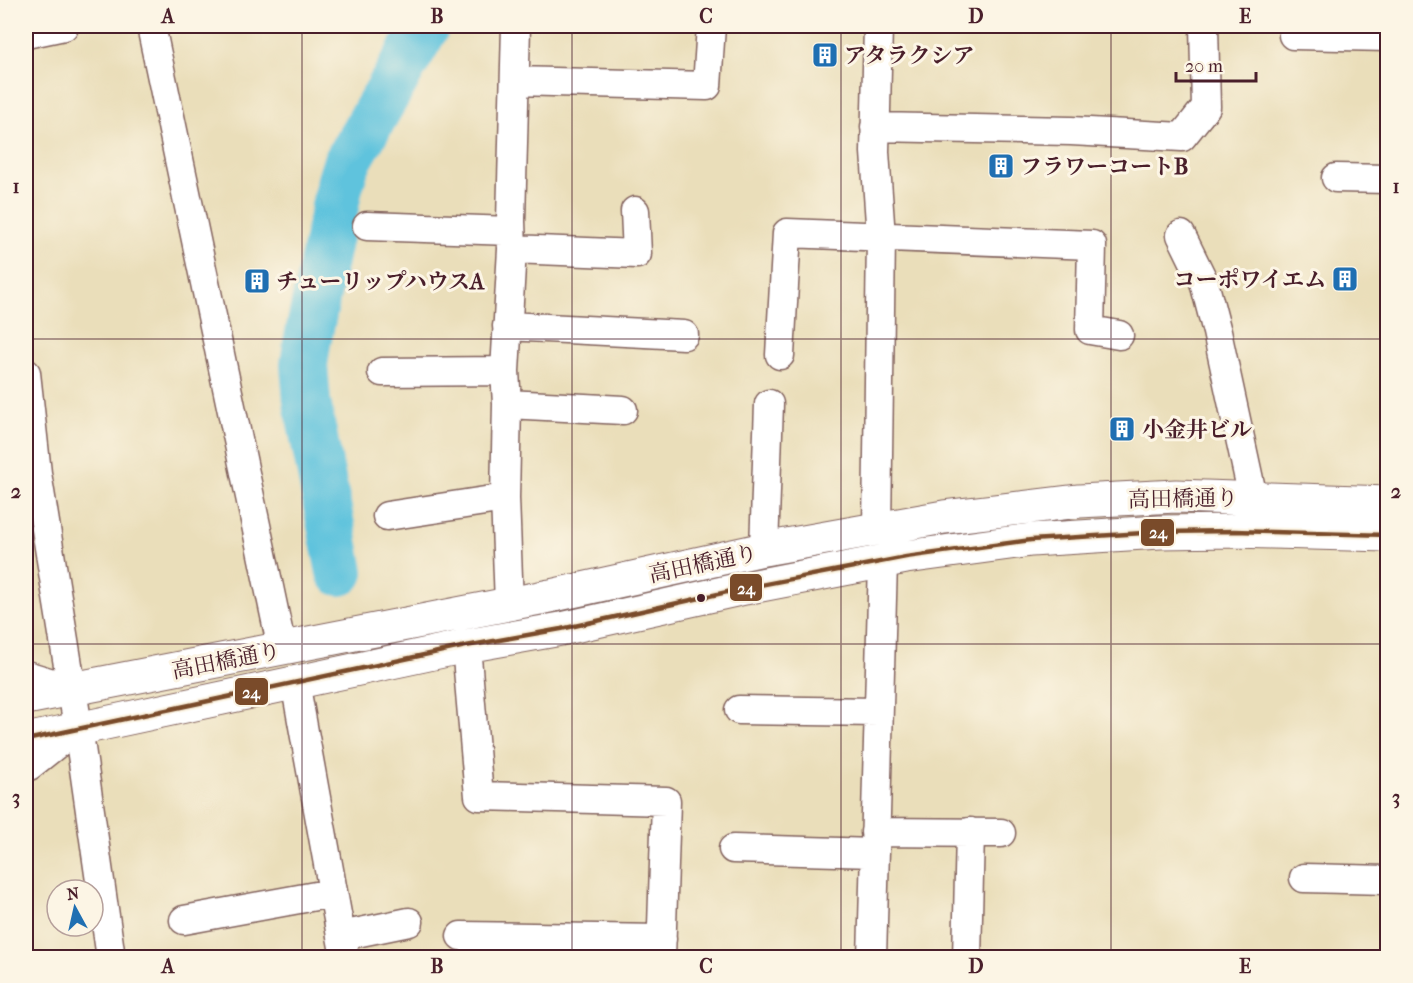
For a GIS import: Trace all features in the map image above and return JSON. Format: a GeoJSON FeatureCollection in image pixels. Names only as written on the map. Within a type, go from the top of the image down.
{"type":"FeatureCollection","features":[{"type":"Feature","properties":{"kind":"highway","name":"高田橋通り"},"geometry":{"type":"LineString","coordinates":[[26,698],[508,604],[764,549],[944,517],[1079,501],[1176,496],[1388,503]]}},
{"type":"Feature","properties":{"kind":"highway","name":"高田橋通り"},"geometry":{"type":"LineString","coordinates":[[26,740],[78,727],[466,646],[561,629],[745,588],[883,562],[1031,540],[1148,532],[1234,531],[1388,535]]}},
{"type":"Feature","properties":{"kind":"street"},"geometry":{"type":"LineString","coordinates":[[26,34],[64,26]]}},
{"type":"Feature","properties":{"kind":"street"},"geometry":{"type":"LineString","coordinates":[[151,26],[282,649]]}},
{"type":"Feature","properties":{"kind":"street"},"geometry":{"type":"LineString","coordinates":[[508,604],[505,371],[512,240],[516,26]]}},
{"type":"Feature","properties":{"kind":"street"},"geometry":{"type":"LineString","coordinates":[[515,81],[707,86],[711,26]]}},
{"type":"Feature","properties":{"kind":"street"},"geometry":{"type":"LineString","coordinates":[[877,528],[881,237],[875,152],[878,26]]}},
{"type":"Feature","properties":{"kind":"street"},"geometry":{"type":"LineString","coordinates":[[875,127],[1071,131],[1182,137],[1206,107],[1204,26]]}},
{"type":"Feature","properties":{"kind":"street"},"geometry":{"type":"LineString","coordinates":[[1293,34],[1388,37]]}},
{"type":"Feature","properties":{"kind":"street"},"geometry":{"type":"LineString","coordinates":[[1336,178],[1388,179]]}},
{"type":"Feature","properties":{"kind":"street"},"geometry":{"type":"LineString","coordinates":[[367,226],[637,254],[635,211]]}},
{"type":"Feature","properties":{"kind":"street"},"geometry":{"type":"LineString","coordinates":[[780,355],[787,233],[1092,245],[1090,330],[1119,334]]}},
{"type":"Feature","properties":{"kind":"street"},"geometry":{"type":"LineString","coordinates":[[1180,235],[1204,282],[1253,498]]}},
{"type":"Feature","properties":{"kind":"street"},"geometry":{"type":"LineString","coordinates":[[507,326],[684,335]]}},
{"type":"Feature","properties":{"kind":"street"},"geometry":{"type":"LineString","coordinates":[[382,372],[505,371]]}},
{"type":"Feature","properties":{"kind":"street"},"geometry":{"type":"LineString","coordinates":[[26,373],[31,474],[72,689],[111,957]]}},
{"type":"Feature","properties":{"kind":"street"},"geometry":{"type":"LineString","coordinates":[[507,404],[623,410]]}},
{"type":"Feature","properties":{"kind":"street"},"geometry":{"type":"LineString","coordinates":[[764,549],[769,404]]}},
{"type":"Feature","properties":{"kind":"street"},"geometry":{"type":"LineString","coordinates":[[387,516],[505,498]]}},
{"type":"Feature","properties":{"kind":"street"},"geometry":{"type":"LineString","coordinates":[[872,957],[883,562]]}},
{"type":"Feature","properties":{"kind":"street"},"geometry":{"type":"LineString","coordinates":[[461,936],[662,948],[666,801],[479,796],[466,646]]}},
{"type":"Feature","properties":{"kind":"street"},"geometry":{"type":"LineString","coordinates":[[26,675],[72,689]]}},
{"type":"Feature","properties":{"kind":"street"},"geometry":{"type":"LineString","coordinates":[[296,682],[343,947],[409,922]]}},
{"type":"Feature","properties":{"kind":"street"},"geometry":{"type":"LineString","coordinates":[[739,710],[878,712]]}},
{"type":"Feature","properties":{"kind":"street"},"geometry":{"type":"LineString","coordinates":[[26,767],[78,727]]}},
{"type":"Feature","properties":{"kind":"street"},"geometry":{"type":"LineString","coordinates":[[967,957],[970,832]]}},
{"type":"Feature","properties":{"kind":"street"},"geometry":{"type":"LineString","coordinates":[[733,849],[875,843],[970,832],[1001,832]]}},
{"type":"Feature","properties":{"kind":"street"},"geometry":{"type":"LineString","coordinates":[[1304,878],[1388,880]]}},
{"type":"Feature","properties":{"kind":"street"},"geometry":{"type":"LineString","coordinates":[[184,920],[332,893]]}},
{"type":"Feature","properties":{"kind":"waterway"},"geometry":{"type":"LineString","coordinates":[[340,572],[307,402],[304,365],[307,343],[339,187],[346,164],[426,26]]}},
{"type":"Feature","properties":{"kind":"transit line","name":"24"},"geometry":{"type":"LineString","coordinates":[[26,740],[466,646],[561,629],[745,588],[906,557],[1031,540],[1160,532],[1234,531],[1388,535]]}},
{"type":"Feature","properties":{"kind":"place","name":"アタラクシア"},"geometry":{"type":"Point","coordinates":[825,55]}},
{"type":"Feature","properties":{"kind":"place","name":"フラワーコートB"},"geometry":{"type":"Point","coordinates":[1001,166]}},
{"type":"Feature","properties":{"kind":"place","name":"コーポワイエム"},"geometry":{"type":"Point","coordinates":[1345,279]}},
{"type":"Feature","properties":{"kind":"place","name":"チューリップハウスA"},"geometry":{"type":"Point","coordinates":[257,281]}},
{"type":"Feature","properties":{"kind":"place","name":"小金井ビル"},"geometry":{"type":"Point","coordinates":[1122,429]}}]}
